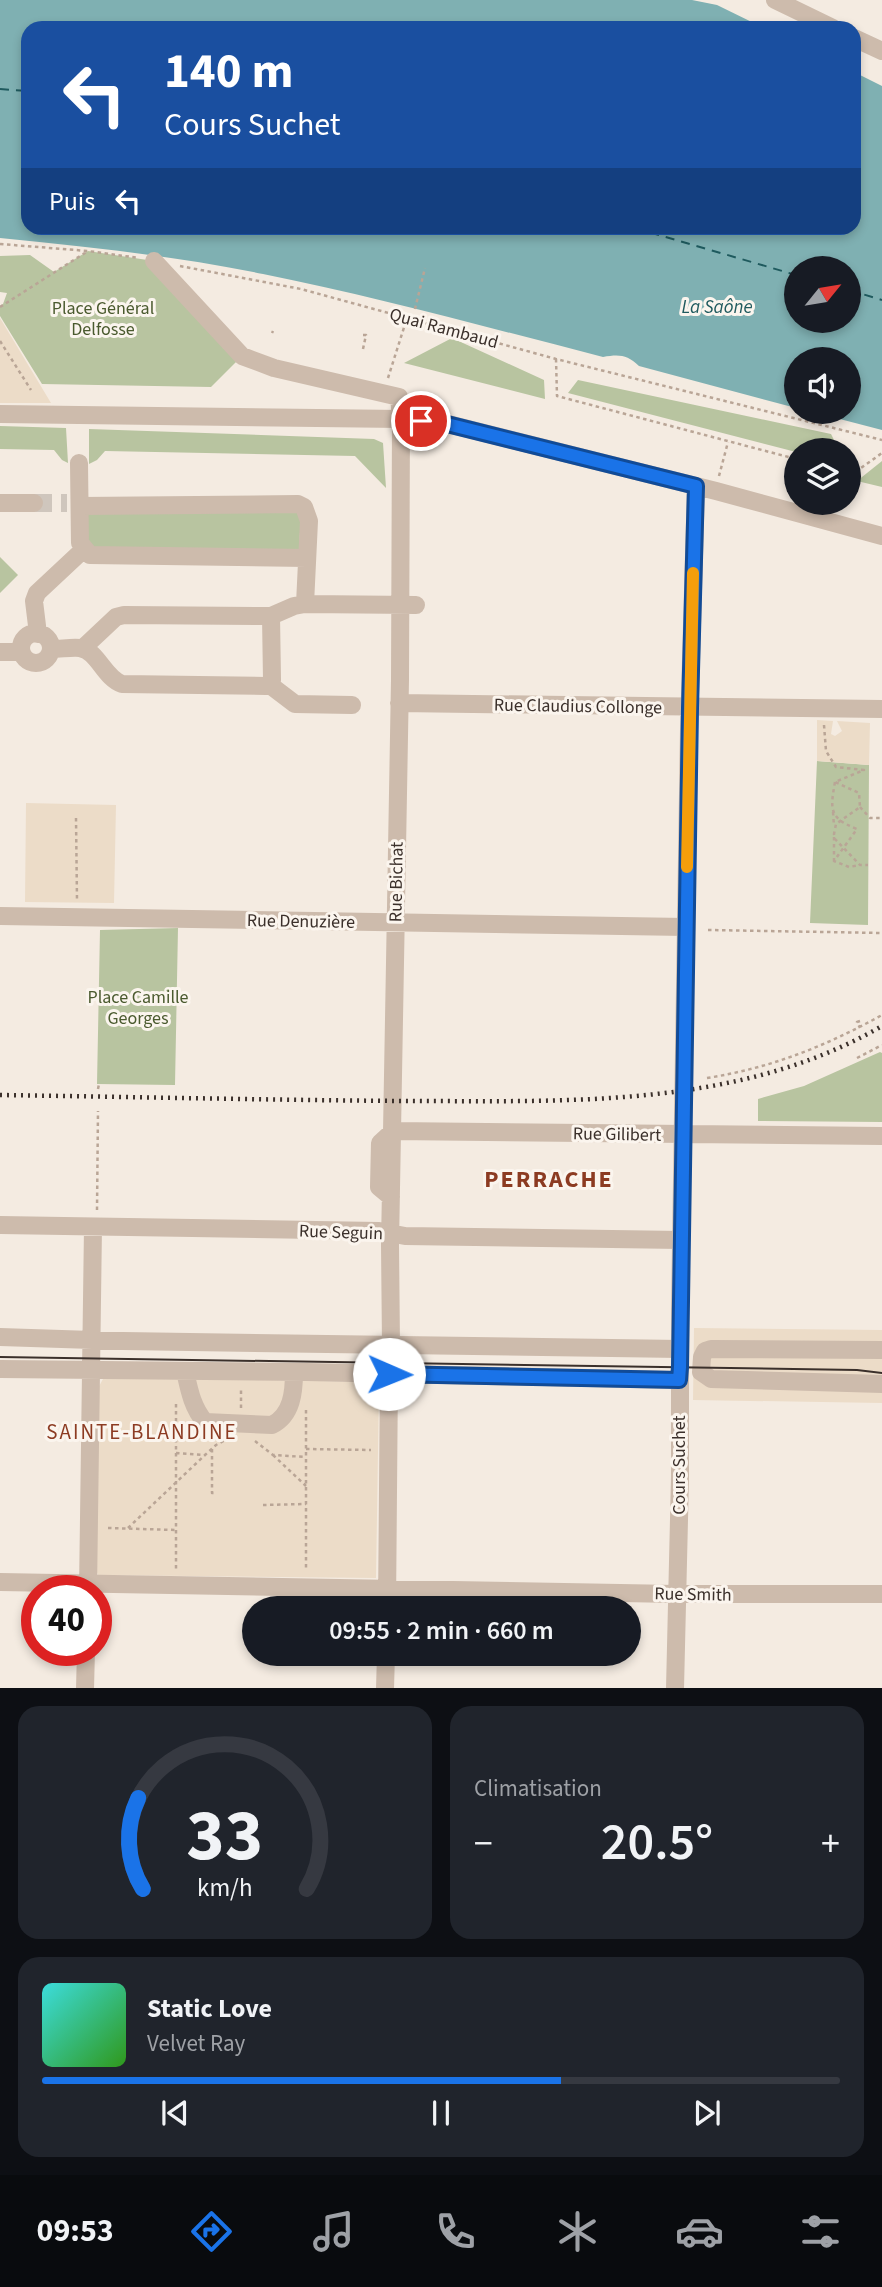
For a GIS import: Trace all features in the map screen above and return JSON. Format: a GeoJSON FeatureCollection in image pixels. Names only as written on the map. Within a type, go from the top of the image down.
{"type":"FeatureCollection","features":[{"type":"Feature","properties":{"kind":"street"},"geometry":{"type":"LineString","coordinates":[[775,0],[818,21]]}},
{"type":"Feature","properties":{"kind":"street"},"geometry":{"type":"LineString","coordinates":[[861,41],[882,51]]}},
{"type":"Feature","properties":{"kind":"street"},"geometry":{"type":"LineString","coordinates":[[154,261],[242,356],[274,368],[399,397],[401,419]]}},
{"type":"Feature","properties":{"kind":"street"},"geometry":{"type":"LineString","coordinates":[[0,414],[401,419],[439,422],[716,491],[882,536]]}},
{"type":"Feature","properties":{"kind":"street","name":"Rue Bichat"},"geometry":{"type":"LineString","coordinates":[[387,1596],[399,703],[408,634],[409,579],[409,504],[401,419]]}},
{"type":"Feature","properties":{"kind":"street"},"geometry":{"type":"LineString","coordinates":[[79,463],[75,504],[80,543],[83,550],[90,555],[307,558]]}},
{"type":"Feature","properties":{"kind":"street","name":"Cours Suchet"},"geometry":{"type":"LineString","coordinates":[[675,1688],[690,708],[696,486]]}},
{"type":"Feature","properties":{"kind":"street"},"geometry":{"type":"LineString","coordinates":[[0,503],[34,503]]}},
{"type":"Feature","properties":{"kind":"street"},"geometry":{"type":"LineString","coordinates":[[75,504],[298,504],[304,507],[309,521],[305,604]]}},
{"type":"Feature","properties":{"kind":"street"},"geometry":{"type":"LineString","coordinates":[[38,634],[34,601],[37,593],[83,550]]}},
{"type":"Feature","properties":{"kind":"street"},"geometry":{"type":"LineString","coordinates":[[83,648],[116,617],[124,615],[271,616],[305,604],[408,605]]}},
{"type":"Feature","properties":{"kind":"street"},"geometry":{"type":"LineString","coordinates":[[270,685],[271,616]]}},
{"type":"Feature","properties":{"kind":"street"},"geometry":{"type":"LineString","coordinates":[[38,634],[49,639],[52,649],[45,659],[35,662],[24,659],[20,652],[24,640],[38,634]]}},
{"type":"Feature","properties":{"kind":"street"},"geometry":{"type":"LineString","coordinates":[[52,649],[83,648],[112,679],[122,684],[270,685],[295,708],[352,705]]}},
{"type":"Feature","properties":{"kind":"street"},"geometry":{"type":"LineString","coordinates":[[0,652],[20,652]]}},
{"type":"Feature","properties":{"kind":"street","name":"Rue Claudius Collonge"},"geometry":{"type":"LineString","coordinates":[[399,703],[882,709]]}},
{"type":"Feature","properties":{"kind":"street","name":"Rue Denuzière"},"geometry":{"type":"LineString","coordinates":[[0,916],[687,927]]}},
{"type":"Feature","properties":{"kind":"street","name":"Rue Gilibert"},"geometry":{"type":"LineString","coordinates":[[393,1131],[882,1136]]}},
{"type":"Feature","properties":{"kind":"street","name":"Rue Seguin"},"geometry":{"type":"LineString","coordinates":[[0,1225],[681,1240]]}},
{"type":"Feature","properties":{"kind":"street"},"geometry":{"type":"LineString","coordinates":[[88,1575],[90,1339],[94,1227]]}},
{"type":"Feature","properties":{"kind":"street"},"geometry":{"type":"LineString","coordinates":[[0,1337],[680,1349]]}},
{"type":"Feature","properties":{"kind":"street"},"geometry":{"type":"LineString","coordinates":[[882,1350],[711,1349],[705,1351],[702,1357],[701,1372],[711,1380],[882,1384]]}},
{"type":"Feature","properties":{"kind":"street"},"geometry":{"type":"LineString","coordinates":[[0,1369],[679,1380]]}},
{"type":"Feature","properties":{"kind":"street"},"geometry":{"type":"LineString","coordinates":[[185,1371],[190,1395],[205,1422],[272,1425],[279,1422],[294,1398],[294,1372]]}},
{"type":"Feature","properties":{"kind":"street","name":"Rue Smith"},"geometry":{"type":"LineString","coordinates":[[0,1582],[21,1583]]}},
{"type":"Feature","properties":{"kind":"street","name":"Rue Smith"},"geometry":{"type":"LineString","coordinates":[[112,1587],[882,1594]]}},
{"type":"Feature","properties":{"kind":"street"},"geometry":{"type":"LineString","coordinates":[[85,1688],[86,1666]]}},
{"type":"Feature","properties":{"kind":"street"},"geometry":{"type":"LineString","coordinates":[[385,1688],[386,1666]]}},
{"type":"Feature","properties":{"kind":"path"},"geometry":{"type":"LineString","coordinates":[[0,244],[88,251],[154,261]]}},
{"type":"Feature","properties":{"kind":"path"},"geometry":{"type":"LineString","coordinates":[[0,307],[88,251]]}},
{"type":"Feature","properties":{"kind":"path","name":"Quai Rambaud"},"geometry":{"type":"LineString","coordinates":[[181,266],[301,289],[556,359],[882,440]]}},
{"type":"Feature","properties":{"kind":"path"},"geometry":{"type":"LineString","coordinates":[[415,309],[425,268]]}},
{"type":"Feature","properties":{"kind":"path"},"geometry":{"type":"LineString","coordinates":[[384,392],[407,318]]}},
{"type":"Feature","properties":{"kind":"path"},"geometry":{"type":"LineString","coordinates":[[363,335],[366,335],[363,349]]}},
{"type":"Feature","properties":{"kind":"path"},"geometry":{"type":"LineString","coordinates":[[0,341],[31,390]]}},
{"type":"Feature","properties":{"kind":"path"},"geometry":{"type":"LineString","coordinates":[[556,359],[557,396],[784,456]]}},
{"type":"Feature","properties":{"kind":"path"},"geometry":{"type":"LineString","coordinates":[[716,491],[728,442]]}},
{"type":"Feature","properties":{"kind":"path"},"geometry":{"type":"LineString","coordinates":[[861,468],[882,453]]}},
{"type":"Feature","properties":{"kind":"path"},"geometry":{"type":"LineString","coordinates":[[825,709],[826,751],[836,767],[864,770],[835,782]]}},
{"type":"Feature","properties":{"kind":"path"},"geometry":{"type":"LineString","coordinates":[[834,861],[835,782]]}},
{"type":"Feature","properties":{"kind":"path"},"geometry":{"type":"LineString","coordinates":[[835,782],[859,793],[860,807],[870,818],[882,818]]}},
{"type":"Feature","properties":{"kind":"path"},"geometry":{"type":"LineString","coordinates":[[833,807],[839,822],[857,830],[834,861]]}},
{"type":"Feature","properties":{"kind":"path"},"geometry":{"type":"LineString","coordinates":[[860,807],[836,824],[834,834],[860,864]]}},
{"type":"Feature","properties":{"kind":"path"},"geometry":{"type":"LineString","coordinates":[[76,818],[76,918]]}},
{"type":"Feature","properties":{"kind":"path"},"geometry":{"type":"LineString","coordinates":[[834,861],[849,867],[868,865]]}},
{"type":"Feature","properties":{"kind":"path"},"geometry":{"type":"LineString","coordinates":[[708,930],[882,933]]}},
{"type":"Feature","properties":{"kind":"path"},"geometry":{"type":"LineString","coordinates":[[707,1078],[788,1059],[836,1040],[882,1015]]}},
{"type":"Feature","properties":{"kind":"path"},"geometry":{"type":"LineString","coordinates":[[860,1021],[860,1028]]}},
{"type":"Feature","properties":{"kind":"path"},"geometry":{"type":"LineString","coordinates":[[857,1058],[882,1045]]}},
{"type":"Feature","properties":{"kind":"path"},"geometry":{"type":"LineString","coordinates":[[94,1227],[98,1111]]}},
{"type":"Feature","properties":{"kind":"path"},"geometry":{"type":"LineString","coordinates":[[176,1400],[176,1569]]}},
{"type":"Feature","properties":{"kind":"path"},"geometry":{"type":"LineString","coordinates":[[306,1402],[306,1571]]}},
{"type":"Feature","properties":{"kind":"path"},"geometry":{"type":"LineString","coordinates":[[128,1528],[205,1455],[228,1439]]}},
{"type":"Feature","properties":{"kind":"path"},"geometry":{"type":"LineString","coordinates":[[251,1440],[263,1446],[306,1486]]}},
{"type":"Feature","properties":{"kind":"path"},"geometry":{"type":"LineString","coordinates":[[212,1449],[212,1493],[215,1493]]}},
{"type":"Feature","properties":{"kind":"path"},"geometry":{"type":"LineString","coordinates":[[306,1449],[371,1450]]}},
{"type":"Feature","properties":{"kind":"path"},"geometry":{"type":"LineString","coordinates":[[176,1452],[205,1455]]}},
{"type":"Feature","properties":{"kind":"path"},"geometry":{"type":"LineString","coordinates":[[273,1455],[306,1457]]}},
{"type":"Feature","properties":{"kind":"path"},"geometry":{"type":"LineString","coordinates":[[263,1505],[306,1504]]}},
{"type":"Feature","properties":{"kind":"path"},"geometry":{"type":"LineString","coordinates":[[108,1528],[176,1530]]}},
{"type":"Feature","properties":{"kind":"green space","name":"Place Général Delfosse"},"geometry":{"type":"Polygon","coordinates":[[[88,251],[154,261],[242,356],[211,387],[42,384],[0,316],[0,306],[7,293],[0,292],[0,256],[30,255],[54,272],[88,251]]]}},
{"type":"Feature","properties":{"kind":"green space"},"geometry":{"type":"Polygon","coordinates":[[[452,338],[544,380],[545,399],[404,363],[452,338]]]}},
{"type":"Feature","properties":{"kind":"green space"},"geometry":{"type":"Polygon","coordinates":[[[578,380],[831,434],[833,438],[784,438],[784,449],[568,393],[578,380]]]}},
{"type":"Feature","properties":{"kind":"green space"},"geometry":{"type":"Polygon","coordinates":[[[0,426],[66,428],[68,463],[54,450],[0,449],[0,426]]]}},
{"type":"Feature","properties":{"kind":"green space"},"geometry":{"type":"Polygon","coordinates":[[[89,429],[374,439],[383,443],[386,488],[355,456],[105,451],[89,464],[89,429]]]}},
{"type":"Feature","properties":{"kind":"green space"},"geometry":{"type":"Polygon","coordinates":[[[882,461],[882,487],[861,482],[861,478],[882,461]]]}},
{"type":"Feature","properties":{"kind":"green space"},"geometry":{"type":"Polygon","coordinates":[[[84,512],[301,513],[299,551],[89,549],[84,512]]]}},
{"type":"Feature","properties":{"kind":"green space"},"geometry":{"type":"Polygon","coordinates":[[[0,557],[18,575],[0,593],[0,557]]]}},
{"type":"Feature","properties":{"kind":"green space"},"geometry":{"type":"Polygon","coordinates":[[[817,761],[869,765],[868,925],[810,923],[817,761]]]}},
{"type":"Feature","properties":{"kind":"green space","name":"Place Camille Georges"},"geometry":{"type":"Polygon","coordinates":[[[178,928],[175,1085],[97,1084],[100,930],[178,928]]]}},
{"type":"Feature","properties":{"kind":"green space"},"geometry":{"type":"Polygon","coordinates":[[[880,1052],[882,1122],[758,1121],[758,1099],[804,1086],[880,1052]]]}},
{"type":"Feature","properties":{"kind":"shaded area"},"geometry":{"type":"Polygon","coordinates":[[[0,318],[51,403],[0,403],[0,318]]]}},
{"type":"Feature","properties":{"kind":"shaded area"},"geometry":{"type":"Polygon","coordinates":[[[817,720],[833,721],[831,734],[835,736],[842,731],[837,721],[870,723],[869,765],[817,761],[817,720]]]}},
{"type":"Feature","properties":{"kind":"shaded area"},"geometry":{"type":"Polygon","coordinates":[[[26,803],[116,805],[114,903],[25,902],[26,803]]]}},
{"type":"Feature","properties":{"kind":"shaded area"},"geometry":{"type":"Polygon","coordinates":[[[694,1328],[882,1330],[882,1403],[693,1400],[694,1328]]]}},
{"type":"Feature","properties":{"kind":"shaded area"},"geometry":{"type":"Polygon","coordinates":[[[112,1377],[376,1384],[379,1389],[376,1578],[98,1575],[98,1388],[103,1379],[112,1377]]]}},
{"type":"Feature","properties":{"kind":"water","name":"La Saône"},"geometry":{"type":"Polygon","coordinates":[[[0,0],[692,0],[717,5],[750,21],[21,21],[21,235],[861,235],[861,76],[882,86],[882,430],[859,424],[861,347],[784,347],[784,405],[639,366],[623,356],[603,357],[306,283],[165,257],[0,238],[0,0]]]}},
{"type":"Feature","properties":{"kind":"ferry route"},"geometry":{"type":"LineString","coordinates":[[0,89],[21,90]]}},
{"type":"Feature","properties":{"kind":"ferry route"},"geometry":{"type":"LineString","coordinates":[[659,235],[784,271]]}},
{"type":"Feature","properties":{"kind":"ferry route"},"geometry":{"type":"LineString","coordinates":[[861,294],[882,300]]}},
{"type":"Feature","properties":{"kind":"tunnel"},"geometry":{"type":"LineString","coordinates":[[34,503],[67,503]]}},
{"type":"Feature","properties":{"kind":"tram line"},"geometry":{"type":"LineString","coordinates":[[0,1357],[857,1370],[882,1373]]}},
{"type":"Feature","properties":{"kind":"railway"},"geometry":{"type":"LineString","coordinates":[[0,1095],[467,1101],[650,1095],[711,1086],[770,1073],[827,1053],[882,1026]]}},
{"type":"Feature","properties":{"kind":"slow traffic"},"geometry":{"type":"LineString","coordinates":[[687,867],[693,573]]}},
{"type":"Feature","properties":{"kind":"district","name":"PERRACHE"},"geometry":{"type":"Point","coordinates":[549,1179]}},
{"type":"Feature","properties":{"kind":"district","name":"SAINTE-BLANDINE"},"geometry":{"type":"Point","coordinates":[142,1432]}},
{"type":"Feature","properties":{"kind":"route"},"geometry":{"type":"LineString","coordinates":[[389,1374],[679,1380],[680,1367],[696,486],[439,422],[421,421]]}}]}
